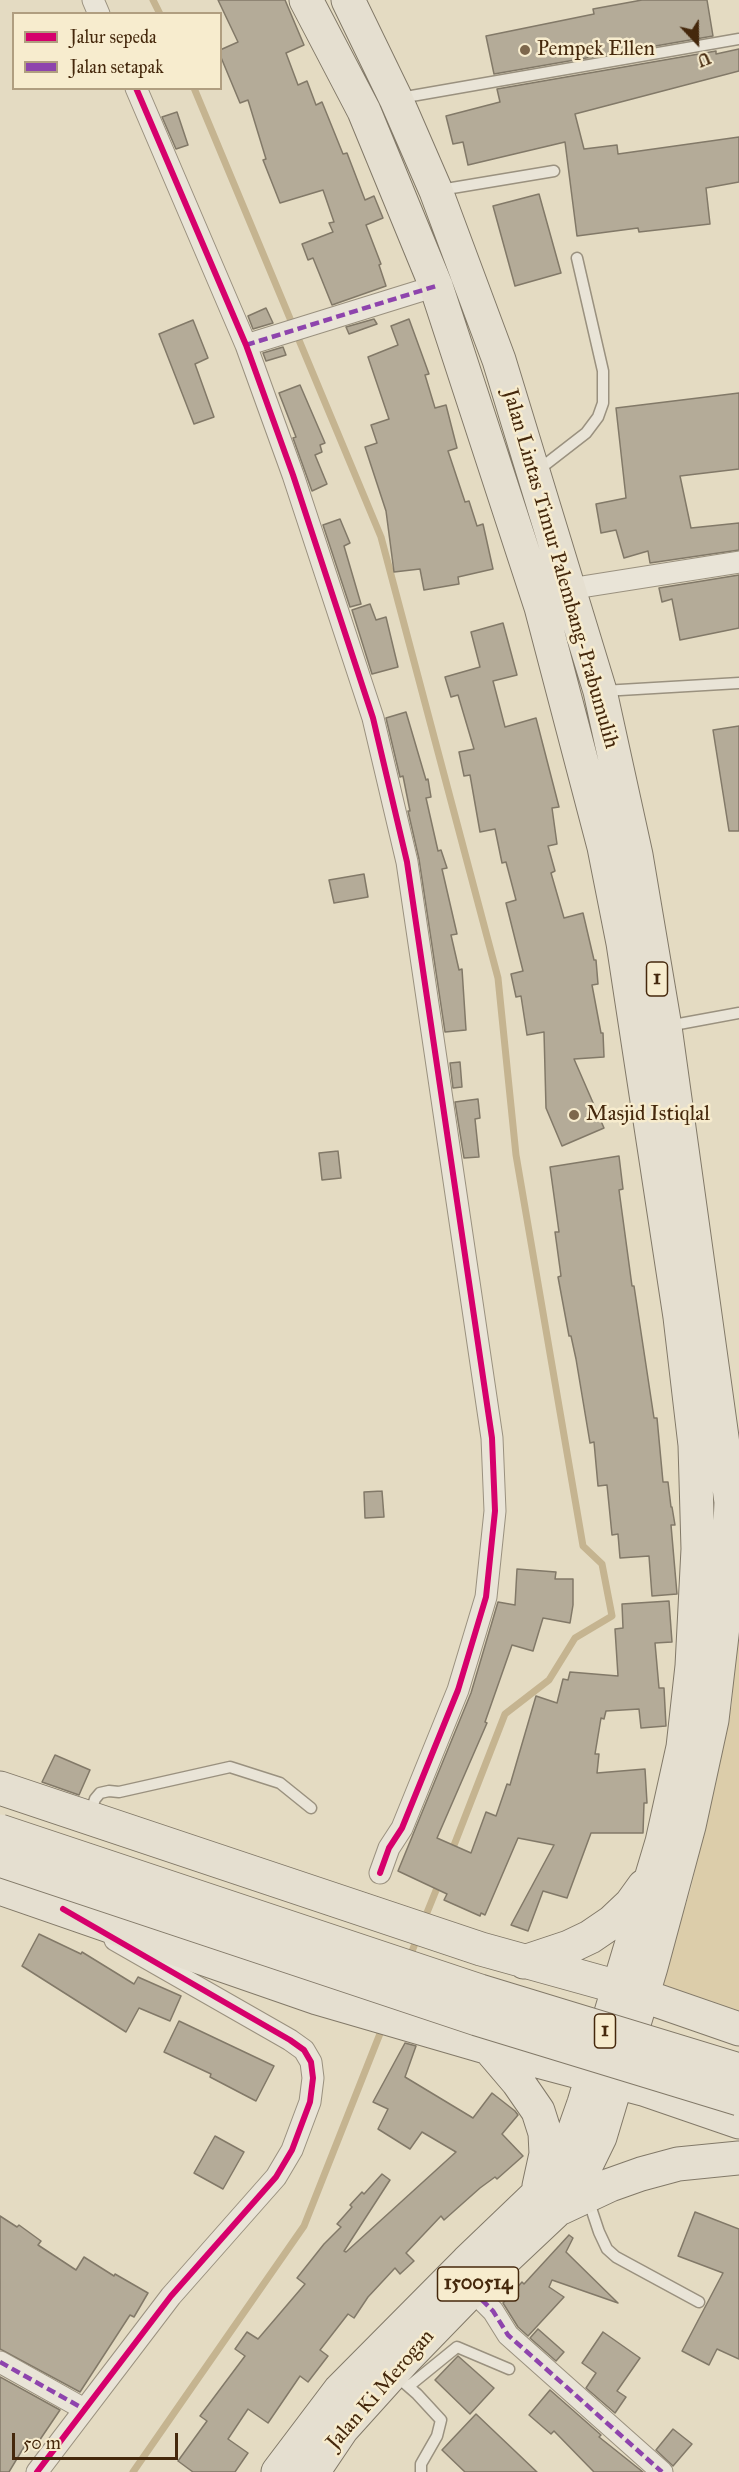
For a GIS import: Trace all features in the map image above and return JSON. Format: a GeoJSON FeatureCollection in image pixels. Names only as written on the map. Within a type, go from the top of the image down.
{"type":"FeatureCollection","features":[{"type":"Feature","properties":{"kind":"highway","name":"Jalan Lintas Timur Palembang-Prabumulih"},"geometry":{"type":"LineString","coordinates":[[306,0],[364,111],[436,286],[541,607],[604,848],[623,943],[680,1317],[695,1445],[698,1549],[692,1666],[683,1747],[652,1876],[630,1991]]}},
{"type":"Feature","properties":{"kind":"highway","name":"Jalan Lintas Timur Palembang-Prabumulih"},"geometry":{"type":"LineString","coordinates":[[348,0],[396,99],[436,191],[500,360],[600,691],[636,855],[733,1457],[727,1593],[712,1720],[689,1826],[597,2087]]}},
{"type":"Feature","properties":{"kind":"highway"},"geometry":{"type":"LineString","coordinates":[[379,147],[411,133]]}},
{"type":"Feature","properties":{"kind":"highway"},"geometry":{"type":"LineString","coordinates":[[487,438],[520,428]]}},
{"type":"Feature","properties":{"kind":"highway"},"geometry":{"type":"LineString","coordinates":[[731,1502],[739,1537]]}},
{"type":"Feature","properties":{"kind":"highway"},"geometry":{"type":"LineString","coordinates":[[0,1788],[481,1949],[630,1991],[739,2029]]}},
{"type":"Feature","properties":{"kind":"highway"},"geometry":{"type":"LineString","coordinates":[[0,1832],[457,1983],[739,2070]]}},
{"type":"Feature","properties":{"kind":"highway"},"geometry":{"type":"LineString","coordinates":[[0,1860],[477,2019],[739,2099]]}},
{"type":"Feature","properties":{"kind":"highway"},"geometry":{"type":"LineString","coordinates":[[524,1962],[569,1947],[590,1937],[612,1922],[631,1904],[652,1876]]}},
{"type":"Feature","properties":{"kind":"highway"},"geometry":{"type":"LineString","coordinates":[[0,1888],[317,1998],[474,2044],[597,2087],[739,2122]]}},
{"type":"Feature","properties":{"kind":"highway"},"geometry":{"type":"LineString","coordinates":[[474,2044],[518,2082],[538,2111],[545,2133],[548,2202],[587,2196],[610,2185],[678,2164],[739,2158]]}},
{"type":"Feature","properties":{"kind":"highway","name":"Jalan Ki Merogan"},"geometry":{"type":"LineString","coordinates":[[313,2472],[342,2429],[401,2379],[472,2290],[548,2202],[554,2175],[597,2087]]}},
{"type":"Feature","properties":{"kind":"highway","name":"Jalan Ki Merogan"},"geometry":{"type":"LineString","coordinates":[[278,2472],[340,2390],[467,2262],[548,2202]]}},
{"type":"Feature","properties":{"kind":"street"},"geometry":{"type":"LineString","coordinates":[[137,90],[246,345],[293,475],[373,718],[407,862],[492,1438],[495,1511],[486,1597],[458,1690],[402,1828],[389,1848],[380,1873]]}},
{"type":"Feature","properties":{"kind":"street"},"geometry":{"type":"LineString","coordinates":[[246,345],[436,286]]}},
{"type":"Feature","properties":{"kind":"street"},"geometry":{"type":"LineString","coordinates":[[569,589],[739,562]]}},
{"type":"Feature","properties":{"kind":"street"},"geometry":{"type":"LineString","coordinates":[[38,2472],[171,2296],[276,2177],[292,2150],[306,2112],[313,2078],[311,2062],[304,2050],[290,2040],[63,1910]]}},
{"type":"Feature","properties":{"kind":"street"},"geometry":{"type":"LineString","coordinates":[[472,2290],[493,2312],[508,2335],[662,2472]]}},
{"type":"Feature","properties":{"kind":"street"},"geometry":{"type":"LineString","coordinates":[[0,2362],[84,2409]]}},
{"type":"Feature","properties":{"kind":"lane"},"geometry":{"type":"LineString","coordinates":[[396,99],[739,39]]}},
{"type":"Feature","properties":{"kind":"lane"},"geometry":{"type":"LineString","coordinates":[[436,191],[554,171]]}},
{"type":"Feature","properties":{"kind":"lane"},"geometry":{"type":"LineString","coordinates":[[534,473],[586,433],[598,417],[603,403],[603,371],[577,258]]}},
{"type":"Feature","properties":{"kind":"lane"},"geometry":{"type":"LineString","coordinates":[[600,691],[739,683]]}},
{"type":"Feature","properties":{"kind":"lane"},"geometry":{"type":"LineString","coordinates":[[665,1026],[739,1013]]}},
{"type":"Feature","properties":{"kind":"lane"},"geometry":{"type":"LineString","coordinates":[[89,1818],[95,1799],[100,1793],[120,1792],[230,1767],[280,1783],[311,1808]]}},
{"type":"Feature","properties":{"kind":"lane"},"geometry":{"type":"LineString","coordinates":[[587,2196],[607,2249],[616,2257],[699,2302]]}},
{"type":"Feature","properties":{"kind":"lane"},"geometry":{"type":"LineString","coordinates":[[421,2472],[421,2464],[437,2436],[441,2420],[401,2379],[457,2347],[508,2369]]}},
{"type":"Feature","properties":{"kind":"shaded area"},"geometry":{"type":"Polygon","coordinates":[[[737,1598],[739,1614],[739,2016],[660,1986],[691,1888],[732,1704],[737,1598]]]}},
{"type":"Feature","properties":{"kind":"building"},"geometry":{"type":"Polygon","coordinates":[[[218,0],[285,0],[304,45],[286,53],[298,85],[307,81],[316,105],[322,102],[343,154],[347,153],[365,200],[374,196],[383,218],[366,225],[381,264],[379,265],[386,286],[332,305],[313,258],[308,260],[302,244],[333,232],[329,223],[334,222],[323,190],[280,203],[263,160],[266,159],[248,100],[240,103],[222,60],[222,49],[238,42],[218,0]]]}},
{"type":"Feature","properties":{"kind":"building"},"geometry":{"type":"Polygon","coordinates":[[[642,0],[707,0],[713,36],[494,74],[486,36],[594,14],[593,9],[642,0]]]}},
{"type":"Feature","properties":{"kind":"building"},"geometry":{"type":"Polygon","coordinates":[[[739,49],[739,71],[575,114],[584,149],[617,145],[618,154],[739,137],[739,182],[706,188],[710,224],[639,232],[638,228],[577,236],[565,142],[468,165],[463,142],[453,144],[446,116],[500,102],[497,89],[739,49]]]}},
{"type":"Feature","properties":{"kind":"building"},"geometry":{"type":"Polygon","coordinates":[[[177,112],[188,145],[176,149],[162,117],[177,112]]]}},
{"type":"Feature","properties":{"kind":"building"},"geometry":{"type":"Polygon","coordinates":[[[539,194],[561,273],[515,286],[493,206],[539,194]]]}},
{"type":"Feature","properties":{"kind":"building"},"geometry":{"type":"Polygon","coordinates":[[[266,308],[273,323],[253,329],[248,316],[266,308]]]}},
{"type":"Feature","properties":{"kind":"building"},"geometry":{"type":"Polygon","coordinates":[[[374,319],[377,324],[349,334],[346,327],[374,319]]]}},
{"type":"Feature","properties":{"kind":"building"},"geometry":{"type":"Polygon","coordinates":[[[409,319],[429,374],[425,375],[435,408],[446,405],[457,448],[448,451],[465,502],[469,501],[477,526],[483,524],[493,569],[458,577],[459,584],[424,590],[420,569],[394,572],[386,511],[365,447],[377,443],[371,425],[389,419],[368,357],[398,345],[391,326],[409,319]]]}},
{"type":"Feature","properties":{"kind":"building"},"geometry":{"type":"Polygon","coordinates":[[[193,320],[208,358],[195,364],[214,417],[194,424],[159,334],[193,320]]]}},
{"type":"Feature","properties":{"kind":"building"},"geometry":{"type":"Polygon","coordinates":[[[283,347],[286,355],[266,361],[263,353],[283,347]]]}},
{"type":"Feature","properties":{"kind":"building"},"geometry":{"type":"Polygon","coordinates":[[[300,385],[325,443],[320,445],[322,452],[315,455],[327,484],[312,491],[293,438],[296,437],[279,393],[300,385]]]}},
{"type":"Feature","properties":{"kind":"building"},"geometry":{"type":"Polygon","coordinates":[[[739,393],[739,469],[680,476],[691,528],[739,523],[739,550],[650,563],[648,551],[624,558],[616,530],[601,533],[596,504],[626,498],[616,408],[739,393]]]}},
{"type":"Feature","properties":{"kind":"building"},"geometry":{"type":"Polygon","coordinates":[[[340,519],[350,543],[344,546],[361,604],[350,607],[323,525],[340,519]]]}},
{"type":"Feature","properties":{"kind":"building"},"geometry":{"type":"Polygon","coordinates":[[[739,575],[739,628],[680,640],[672,599],[662,602],[659,588],[739,575]]]}},
{"type":"Feature","properties":{"kind":"building"},"geometry":{"type":"Polygon","coordinates":[[[370,604],[376,620],[386,617],[398,667],[372,674],[352,610],[370,604]]]}},
{"type":"Feature","properties":{"kind":"building"},"geometry":{"type":"Polygon","coordinates":[[[503,623],[517,675],[493,681],[505,727],[536,718],[559,807],[552,808],[557,844],[548,846],[555,871],[551,873],[564,918],[583,913],[594,960],[596,960],[598,984],[592,985],[601,1033],[603,1033],[604,1057],[574,1059],[604,1128],[562,1146],[546,1108],[544,1032],[527,1035],[521,996],[516,997],[511,974],[523,971],[506,903],[516,900],[506,862],[502,863],[495,829],[480,832],[470,775],[464,776],[459,752],[474,749],[458,695],[451,697],[445,677],[480,667],[471,632],[503,623]]]}},
{"type":"Feature","properties":{"kind":"building"},"geometry":{"type":"Polygon","coordinates":[[[406,712],[426,780],[428,779],[431,797],[426,798],[438,851],[441,850],[447,868],[442,869],[457,934],[451,935],[459,970],[462,969],[466,1030],[445,1032],[419,859],[408,811],[410,811],[403,776],[400,777],[386,718],[406,712]]]}},
{"type":"Feature","properties":{"kind":"building"},"geometry":{"type":"Polygon","coordinates":[[[739,726],[739,831],[729,831],[713,730],[739,726]]]}},
{"type":"Feature","properties":{"kind":"building"},"geometry":{"type":"Polygon","coordinates":[[[364,874],[368,897],[334,903],[329,880],[364,874]]]}},
{"type":"Feature","properties":{"kind":"building"},"geometry":{"type":"Polygon","coordinates":[[[460,1062],[462,1087],[453,1088],[450,1063],[460,1062]]]}},
{"type":"Feature","properties":{"kind":"building"},"geometry":{"type":"Polygon","coordinates":[[[478,1099],[480,1118],[475,1119],[479,1157],[464,1158],[455,1102],[478,1099]]]}},
{"type":"Feature","properties":{"kind":"building"},"geometry":{"type":"Polygon","coordinates":[[[338,1151],[341,1178],[322,1180],[319,1153],[338,1151]]]}},
{"type":"Feature","properties":{"kind":"building"},"geometry":{"type":"Polygon","coordinates":[[[619,1156],[623,1189],[619,1190],[632,1286],[634,1286],[654,1418],[657,1418],[663,1482],[668,1482],[675,1525],[671,1525],[677,1594],[652,1596],[649,1556],[620,1558],[618,1534],[612,1535],[607,1485],[598,1486],[594,1442],[590,1443],[576,1359],[571,1336],[569,1336],[558,1277],[561,1276],[555,1232],[559,1232],[550,1167],[619,1156]]]}},
{"type":"Feature","properties":{"kind":"building"},"geometry":{"type":"Polygon","coordinates":[[[382,1491],[384,1517],[365,1518],[364,1492],[382,1491]]]}},
{"type":"Feature","properties":{"kind":"building"},"geometry":{"type":"Polygon","coordinates":[[[517,1569],[556,1572],[555,1579],[573,1579],[570,1623],[543,1618],[533,1651],[512,1645],[485,1722],[487,1723],[437,1838],[471,1853],[486,1812],[496,1816],[507,1784],[510,1785],[536,1696],[557,1703],[563,1679],[568,1680],[570,1672],[618,1676],[615,1629],[623,1628],[622,1604],[669,1601],[672,1642],[655,1643],[659,1688],[664,1688],[666,1726],[641,1728],[639,1709],[606,1711],[604,1719],[601,1718],[595,1754],[599,1754],[597,1773],[645,1769],[647,1803],[644,1803],[643,1833],[591,1833],[567,1898],[543,1891],[528,1931],[511,1925],[554,1845],[518,1838],[485,1915],[481,1913],[480,1916],[444,1900],[447,1894],[398,1871],[471,1693],[498,1602],[515,1605],[517,1569]]]}},
{"type":"Feature","properties":{"kind":"building"},"geometry":{"type":"Polygon","coordinates":[[[55,1755],[90,1770],[79,1795],[42,1782],[55,1755]]]}},
{"type":"Feature","properties":{"kind":"building"},"geometry":{"type":"Polygon","coordinates":[[[39,1934],[81,1954],[82,1952],[134,1984],[138,1977],[181,1996],[170,2021],[139,2008],[126,2032],[22,1966],[39,1934]]]}},
{"type":"Feature","properties":{"kind":"building"},"geometry":{"type":"Polygon","coordinates":[[[179,2021],[274,2066],[256,2101],[210,2077],[211,2074],[164,2052],[179,2021]]]}},
{"type":"Feature","properties":{"kind":"building"},"geometry":{"type":"Polygon","coordinates":[[[405,2043],[416,2046],[405,2077],[473,2118],[492,2093],[515,2111],[518,2115],[502,2134],[523,2156],[497,2179],[495,2177],[480,2188],[444,2220],[441,2216],[406,2253],[414,2261],[400,2274],[395,2268],[368,2297],[354,2318],[348,2314],[320,2350],[328,2356],[308,2382],[300,2376],[268,2423],[248,2409],[228,2439],[248,2453],[235,2472],[193,2472],[178,2461],[207,2421],[200,2416],[245,2356],[235,2349],[247,2332],[258,2339],[305,2284],[297,2278],[341,2227],[337,2224],[352,2207],[350,2205],[362,2192],[364,2194],[382,2174],[390,2180],[344,2251],[346,2252],[456,2152],[422,2132],[410,2149],[378,2129],[388,2109],[373,2102],[405,2043]]]}},
{"type":"Feature","properties":{"kind":"building"},"geometry":{"type":"Polygon","coordinates":[[[215,2136],[244,2152],[223,2189],[194,2173],[215,2136]]]}},
{"type":"Feature","properties":{"kind":"building"},"geometry":{"type":"Polygon","coordinates":[[[695,2212],[739,2229],[739,2359],[717,2349],[709,2365],[682,2351],[723,2273],[678,2256],[695,2212]]]}},
{"type":"Feature","properties":{"kind":"building"},"geometry":{"type":"Polygon","coordinates":[[[0,2216],[17,2227],[19,2225],[41,2241],[38,2245],[76,2270],[84,2257],[114,2276],[115,2274],[148,2293],[134,2317],[130,2315],[80,2392],[0,2349],[0,2216]]]}},
{"type":"Feature","properties":{"kind":"building"},"geometry":{"type":"Polygon","coordinates":[[[569,2235],[573,2238],[566,2252],[618,2303],[552,2280],[549,2287],[564,2297],[528,2336],[518,2327],[503,2303],[522,2282],[524,2284],[569,2235]]]}},
{"type":"Feature","properties":{"kind":"building"},"geometry":{"type":"Polygon","coordinates":[[[538,2329],[564,2352],[556,2361],[530,2338],[538,2329]]]}},
{"type":"Feature","properties":{"kind":"building"},"geometry":{"type":"Polygon","coordinates":[[[603,2332],[640,2358],[617,2391],[626,2397],[615,2413],[586,2388],[596,2373],[582,2363],[603,2332]]]}},
{"type":"Feature","properties":{"kind":"building"},"geometry":{"type":"Polygon","coordinates":[[[458,2356],[494,2388],[470,2414],[435,2380],[458,2356]]]}},
{"type":"Feature","properties":{"kind":"building"},"geometry":{"type":"Polygon","coordinates":[[[0,2377],[60,2410],[35,2447],[27,2442],[9,2472],[0,2472],[0,2377]]]}},
{"type":"Feature","properties":{"kind":"building"},"geometry":{"type":"Polygon","coordinates":[[[550,2390],[601,2435],[599,2437],[643,2472],[594,2472],[554,2431],[551,2434],[529,2415],[550,2390]]]}},
{"type":"Feature","properties":{"kind":"building"},"geometry":{"type":"Polygon","coordinates":[[[476,2414],[537,2472],[465,2472],[442,2450],[476,2414]]]}},
{"type":"Feature","properties":{"kind":"building"},"geometry":{"type":"Polygon","coordinates":[[[673,2429],[692,2444],[673,2466],[656,2450],[673,2429]]]}},
{"type":"Feature","properties":{"kind":"waterway"},"geometry":{"type":"LineString","coordinates":[[153,0],[159,12]]}},
{"type":"Feature","properties":{"kind":"waterway"},"geometry":{"type":"LineString","coordinates":[[195,90],[381,537],[498,978],[516,1155],[583,1546],[602,1564],[612,1616],[575,1638],[549,1680],[505,1714],[451,1853]]}},
{"type":"Feature","properties":{"kind":"waterway"},"geometry":{"type":"LineString","coordinates":[[424,1920],[439,1883]]}},
{"type":"Feature","properties":{"kind":"waterway"},"geometry":{"type":"LineString","coordinates":[[409,1959],[418,1936]]}},
{"type":"Feature","properties":{"kind":"waterway"},"geometry":{"type":"LineString","coordinates":[[133,2472],[304,2226],[383,2026]]}},
{"type":"Feature","properties":{"kind":"marked path"},"geometry":{"type":"LineString","coordinates":[[246,345],[436,286]]}},
{"type":"Feature","properties":{"kind":"marked path"},"geometry":{"type":"LineString","coordinates":[[472,2290],[493,2311],[508,2335],[662,2472]]}},
{"type":"Feature","properties":{"kind":"marked path"},"geometry":{"type":"LineString","coordinates":[[0,2362],[84,2409]]}},
{"type":"Feature","properties":{"kind":"cycle path"},"geometry":{"type":"LineString","coordinates":[[137,90],[246,345],[293,475],[373,718],[407,862],[492,1438],[495,1511],[486,1597],[458,1690],[402,1828],[389,1848],[380,1873]]}},
{"type":"Feature","properties":{"kind":"cycle path"},"geometry":{"type":"LineString","coordinates":[[37,2472],[171,2296],[276,2177],[292,2150],[310,2102],[313,2078],[311,2062],[304,2050],[290,2040],[63,1909]]}},
{"type":"Feature","properties":{"kind":"place","name":"Pempek Ellen"},"geometry":{"type":"Point","coordinates":[525,50]}},
{"type":"Feature","properties":{"kind":"place","name":"Masjid Istiqlal"},"geometry":{"type":"Point","coordinates":[574,1115]}}]}
